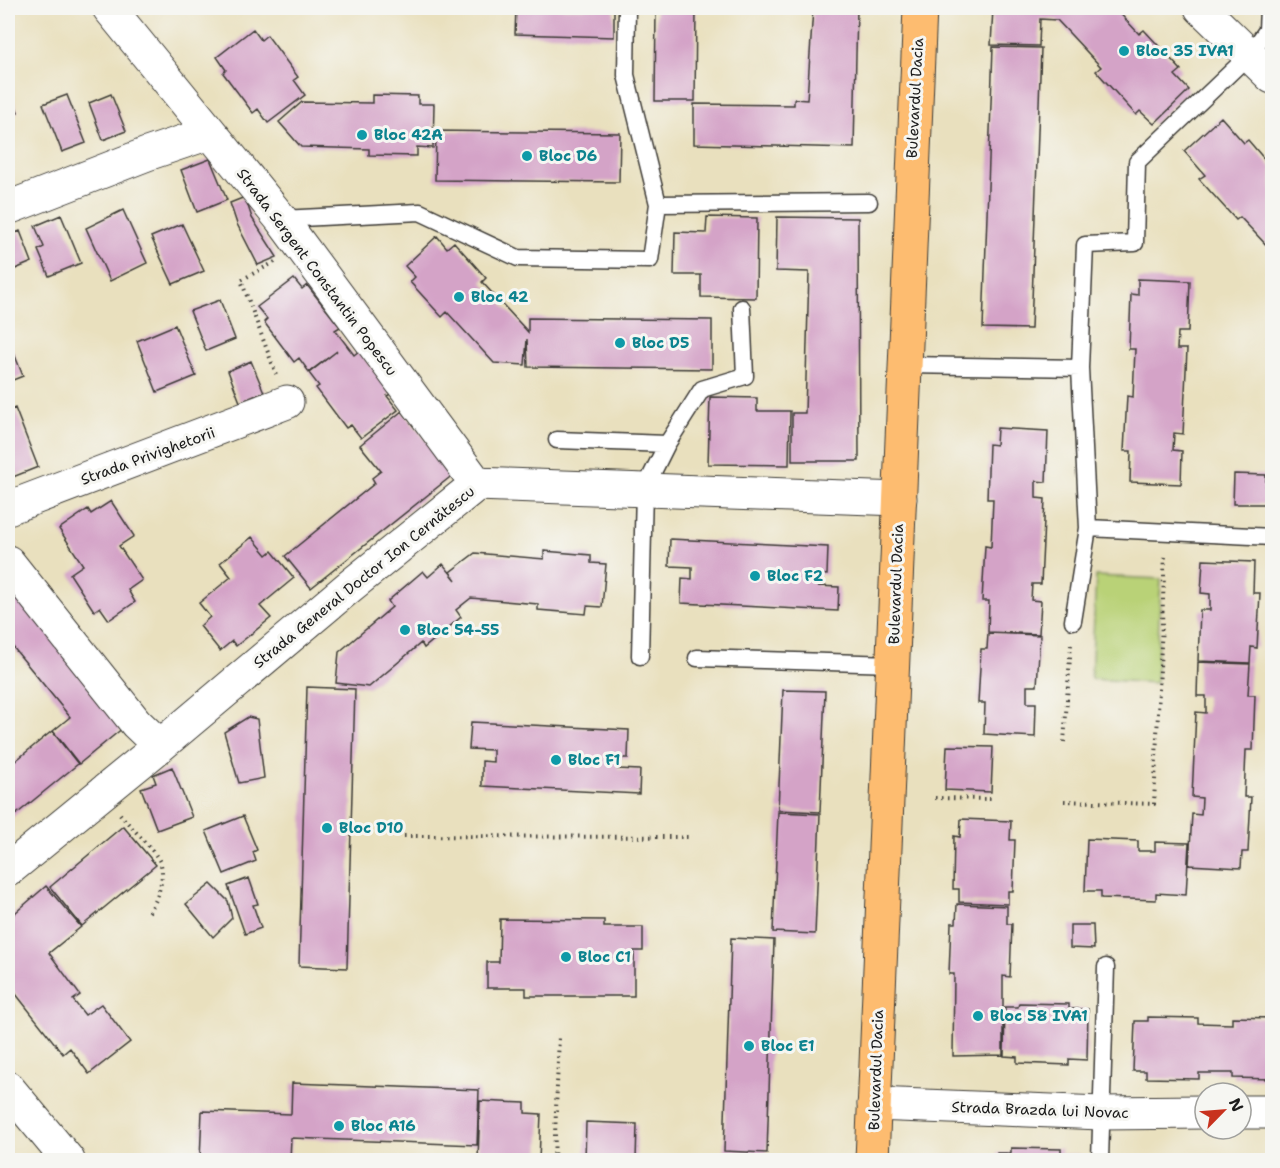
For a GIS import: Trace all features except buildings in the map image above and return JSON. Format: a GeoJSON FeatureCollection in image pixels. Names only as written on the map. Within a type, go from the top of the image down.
{"type":"FeatureCollection","features":[{"type":"Feature","properties":{"kind":"main road","name":"Bulevardul Dacia"},"geometry":{"type":"LineString","coordinates":[[872,1161],[906,365],[910,203],[920,8]]}},
{"type":"Feature","properties":{"kind":"street","name":"Strada Sergent Constantin Popescu"},"geometry":{"type":"LineString","coordinates":[[109,8],[281,219],[477,484]]}},
{"type":"Feature","properties":{"kind":"street"},"geometry":{"type":"LineString","coordinates":[[1201,8],[1261,65]]}},
{"type":"Feature","properties":{"kind":"street"},"geometry":{"type":"LineString","coordinates":[[8,208],[147,153],[209,133]]}},
{"type":"Feature","properties":{"kind":"street","name":"Strada Privighetorii"},"geometry":{"type":"LineString","coordinates":[[8,508],[287,402]]}},
{"type":"Feature","properties":{"kind":"street","name":"Strada General Doctor Ion Cernătescu"},"geometry":{"type":"LineString","coordinates":[[8,870],[349,587],[477,484],[900,499]]}},
{"type":"Feature","properties":{"kind":"street"},"geometry":{"type":"LineString","coordinates":[[8,562],[136,723],[160,746]]}},
{"type":"Feature","properties":{"kind":"street"},"geometry":{"type":"LineString","coordinates":[[8,1088],[68,1161]]}},
{"type":"Feature","properties":{"kind":"street","name":"Strada Brazda lui Novac"},"geometry":{"type":"LineString","coordinates":[[874,1104],[1101,1113],[1193,1112]]}},
{"type":"Feature","properties":{"kind":"street"},"geometry":{"type":"LineString","coordinates":[[1253,1112],[1272,1112]]}},
{"type":"Feature","properties":{"kind":"lane"},"geometry":{"type":"LineString","coordinates":[[281,219],[420,212],[518,258],[650,260],[658,204],[626,75],[627,8]]}},
{"type":"Feature","properties":{"kind":"lane"},"geometry":{"type":"LineString","coordinates":[[1073,621],[1088,528],[1080,368],[1084,245],[1136,243],[1137,162],[1261,65],[1268,30],[1268,8]]}},
{"type":"Feature","properties":{"kind":"lane"},"geometry":{"type":"LineString","coordinates":[[658,204],[869,202]]}},
{"type":"Feature","properties":{"kind":"lane"},"geometry":{"type":"LineString","coordinates":[[640,656],[644,490],[667,444],[702,389],[745,376],[742,308]]}},
{"type":"Feature","properties":{"kind":"lane"},"geometry":{"type":"LineString","coordinates":[[906,365],[1080,368]]}},
{"type":"Feature","properties":{"kind":"lane"},"geometry":{"type":"LineString","coordinates":[[557,440],[667,444]]}},
{"type":"Feature","properties":{"kind":"lane"},"geometry":{"type":"LineString","coordinates":[[1088,528],[1272,537]]}},
{"type":"Feature","properties":{"kind":"lane"},"geometry":{"type":"LineString","coordinates":[[697,658],[893,664]]}},
{"type":"Feature","properties":{"kind":"lane"},"geometry":{"type":"LineString","coordinates":[[1100,1161],[1106,967]]}},
{"type":"Feature","properties":{"kind":"path"},"geometry":{"type":"LineString","coordinates":[[287,402],[241,280],[302,248]]}},
{"type":"Feature","properties":{"kind":"path"},"geometry":{"type":"LineString","coordinates":[[1064,801],[1154,804],[1166,532]]}},
{"type":"Feature","properties":{"kind":"path"},"geometry":{"type":"LineString","coordinates":[[1064,742],[1073,621]]}},
{"type":"Feature","properties":{"kind":"path"},"geometry":{"type":"LineString","coordinates":[[102,793],[160,863],[161,880],[154,906],[150,912]]}},
{"type":"Feature","properties":{"kind":"path"},"geometry":{"type":"LineString","coordinates":[[935,798],[991,799]]}},
{"type":"Feature","properties":{"kind":"path"},"geometry":{"type":"LineString","coordinates":[[404,836],[692,837]]}},
{"type":"Feature","properties":{"kind":"path"},"geometry":{"type":"LineString","coordinates":[[554,1161],[559,1036]]}},
{"type":"Feature","properties":{"kind":"green space"},"geometry":{"type":"Polygon","coordinates":[[[1096,576],[1161,579],[1156,683],[1091,679],[1096,576]]]}},
{"type":"Feature","properties":{"kind":"place","name":"Bloc 35 IVA1"},"geometry":{"type":"Point","coordinates":[1124,51]}},
{"type":"Feature","properties":{"kind":"place","name":"Bloc 42A"},"geometry":{"type":"Point","coordinates":[362,135]}},
{"type":"Feature","properties":{"kind":"place","name":"Bloc D6"},"geometry":{"type":"Point","coordinates":[527,156]}},
{"type":"Feature","properties":{"kind":"place","name":"Bloc 42"},"geometry":{"type":"Point","coordinates":[459,297]}},
{"type":"Feature","properties":{"kind":"place","name":"Bloc D5"},"geometry":{"type":"Point","coordinates":[620,343]}},
{"type":"Feature","properties":{"kind":"place","name":"Bloc F2"},"geometry":{"type":"Point","coordinates":[755,576]}},
{"type":"Feature","properties":{"kind":"place","name":"Bloc 54-55"},"geometry":{"type":"Point","coordinates":[405,630]}},
{"type":"Feature","properties":{"kind":"place","name":"Bloc F1"},"geometry":{"type":"Point","coordinates":[556,760]}},
{"type":"Feature","properties":{"kind":"place","name":"Bloc D10"},"geometry":{"type":"Point","coordinates":[327,828]}},
{"type":"Feature","properties":{"kind":"place","name":"Bloc C1"},"geometry":{"type":"Point","coordinates":[566,957]}},
{"type":"Feature","properties":{"kind":"place","name":"Bloc 58 IVA1"},"geometry":{"type":"Point","coordinates":[978,1016]}},
{"type":"Feature","properties":{"kind":"place","name":"Bloc E1"},"geometry":{"type":"Point","coordinates":[749,1046]}},
{"type":"Feature","properties":{"kind":"place","name":"Bloc A16"},"geometry":{"type":"Point","coordinates":[339,1126]}}]}
